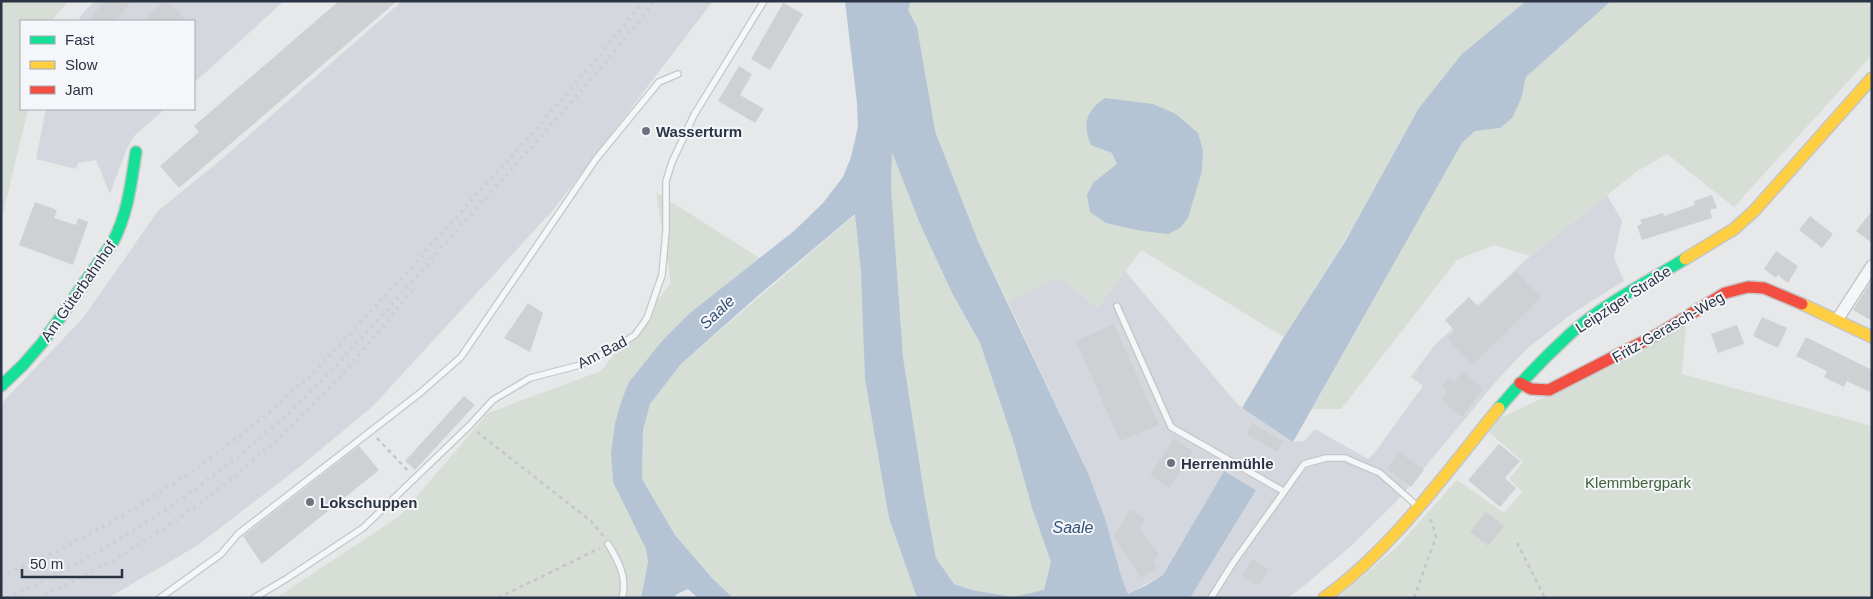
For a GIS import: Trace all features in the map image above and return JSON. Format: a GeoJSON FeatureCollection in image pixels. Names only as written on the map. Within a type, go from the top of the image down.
{"type":"FeatureCollection","features":[{"type":"Feature","properties":{"kind":"street","name":"Leipziger Straße"},"geometry":{"type":"LineString","coordinates":[[1324,598],[1342,585],[1385,546],[1520,383],[1571,333],[1606,308],[1734,229],[1754,211],[1872,78]]}},
{"type":"Feature","properties":{"kind":"street","name":"Am Güterbahnhof"},"geometry":{"type":"LineString","coordinates":[[1,386],[24,365],[40,345],[117,234],[124,217],[136,152]]}},
{"type":"Feature","properties":{"kind":"street"},"geometry":{"type":"LineString","coordinates":[[1837,320],[1872,266]]}},
{"type":"Feature","properties":{"kind":"street","name":"Fritz-Gerasch-Weg"},"geometry":{"type":"LineString","coordinates":[[1520,383],[1531,389],[1549,390],[1660,333],[1725,293],[1748,286],[1764,288],[1872,337]]}},
{"type":"Feature","properties":{"kind":"lane","name":"Am Bad"},"geometry":{"type":"LineString","coordinates":[[254,598],[363,528],[469,426],[493,400],[530,378],[580,366],[635,335],[647,318],[662,275],[666,231],[666,181],[672,162],[694,115],[764,1]]}},
{"type":"Feature","properties":{"kind":"lane"},"geometry":{"type":"LineString","coordinates":[[160,598],[221,554],[238,534],[420,393],[461,357],[596,159],[659,82],[678,74]]}},
{"type":"Feature","properties":{"kind":"lane"},"geometry":{"type":"LineString","coordinates":[[1117,306],[1171,427],[1282,492]]}},
{"type":"Feature","properties":{"kind":"lane"},"geometry":{"type":"LineString","coordinates":[[1211,598],[1282,492],[1304,464],[1326,458],[1345,458],[1380,473],[1418,508]]}},
{"type":"Feature","properties":{"kind":"lane"},"geometry":{"type":"LineString","coordinates":[[608,544],[622,567],[622,598]]}},
{"type":"Feature","properties":{"kind":"path"},"geometry":{"type":"LineString","coordinates":[[469,426],[591,521],[608,544],[498,598]]}},
{"type":"Feature","properties":{"kind":"path"},"geometry":{"type":"LineString","coordinates":[[371,431],[415,478]]}},
{"type":"Feature","properties":{"kind":"path"},"geometry":{"type":"LineString","coordinates":[[1414,598],[1436,537],[1432,522],[1418,508]]}},
{"type":"Feature","properties":{"kind":"path"},"geometry":{"type":"LineString","coordinates":[[1517,543],[1545,598]]}},
{"type":"Feature","properties":{"kind":"shaded area"},"geometry":{"type":"Polygon","coordinates":[[[95,1],[284,1],[195,82],[195,20],[79,20],[95,1]]]}},
{"type":"Feature","properties":{"kind":"shaded area"},"geometry":{"type":"Polygon","coordinates":[[[402,1],[713,1],[554,209],[373,406],[302,465],[198,545],[108,598],[1,598],[1,404],[83,318],[158,211],[223,158],[402,1]]]}},
{"type":"Feature","properties":{"kind":"shaded area"},"geometry":{"type":"Polygon","coordinates":[[[46,110],[164,110],[134,136],[126,151],[110,194],[96,160],[78,163],[76,169],[36,159],[46,110]]]}},
{"type":"Feature","properties":{"kind":"shaded area"},"geometry":{"type":"Polygon","coordinates":[[[1607,195],[1622,221],[1614,258],[1624,281],[1573,313],[1529,347],[1499,378],[1396,502],[1351,546],[1305,585],[1288,598],[1190,598],[1255,490],[1224,471],[1163,575],[1128,594],[1105,518],[1088,473],[1008,302],[1058,277],[1098,308],[1125,271],[1242,408],[1293,442],[1304,441],[1315,429],[1368,459],[1423,386],[1411,377],[1434,346],[1530,256],[1607,195]]]}},
{"type":"Feature","properties":{"kind":"green space"},"geometry":{"type":"Polygon","coordinates":[[[1,1],[69,1],[52,20],[20,20],[20,110],[28,110],[1,222],[1,1]]]}},
{"type":"Feature","properties":{"kind":"green space"},"geometry":{"type":"Polygon","coordinates":[[[911,1],[1526,1],[1462,54],[1284,337],[1141,250],[1098,308],[1058,277],[1008,302],[978,241],[935,131],[908,10],[911,1]]]}},
{"type":"Feature","properties":{"kind":"green space"},"geometry":{"type":"Polygon","coordinates":[[[1611,1],[1872,1],[1872,55],[1734,207],[1667,154],[1636,172],[1530,256],[1494,245],[1457,260],[1341,409],[1312,409],[1462,143],[1475,131],[1521,99],[1526,77],[1611,1]]]}},
{"type":"Feature","properties":{"kind":"green space"},"geometry":{"type":"Polygon","coordinates":[[[892,151],[920,224],[952,293],[980,343],[1051,562],[1045,590],[1013,597],[972,590],[954,584],[936,558],[903,357],[891,187],[892,151]]]}},
{"type":"Feature","properties":{"kind":"green space"},"geometry":{"type":"Polygon","coordinates":[[[656,192],[759,258],[691,312],[662,341],[621,402],[615,423],[611,452],[613,482],[646,549],[648,562],[641,598],[276,598],[401,515],[488,413],[601,371],[671,283],[656,192]]]}},
{"type":"Feature","properties":{"kind":"green space"},"geometry":{"type":"Polygon","coordinates":[[[856,214],[889,518],[917,598],[733,598],[712,578],[675,535],[642,479],[643,430],[650,404],[681,364],[856,214]]]}},
{"type":"Feature","properties":{"kind":"green space","name":"Klemmbergpark"},"geometry":{"type":"Polygon","coordinates":[[[1686,325],[1682,374],[1872,426],[1872,598],[1337,598],[1397,547],[1457,480],[1504,513],[1522,492],[1509,479],[1523,462],[1489,432],[1500,418],[1618,363],[1686,325]]]}},
{"type":"Feature","properties":{"kind":"water","name":"Saale"},"geometry":{"type":"Polygon","coordinates":[[[845,1],[911,1],[908,10],[917,27],[935,131],[978,241],[1088,473],[1105,518],[1128,594],[1163,575],[1224,471],[1256,490],[1190,598],[917,598],[889,518],[865,379],[861,271],[855,214],[761,293],[681,364],[650,404],[643,430],[642,479],[675,535],[712,578],[733,598],[698,598],[688,589],[677,594],[674,598],[641,598],[648,562],[646,549],[613,482],[611,453],[615,423],[629,382],[662,341],[691,312],[794,231],[823,203],[843,177],[851,157],[858,127],[845,1]],[[892,152],[891,187],[903,357],[936,558],[954,584],[972,590],[1013,597],[1044,590],[1051,562],[1032,508],[1013,440],[980,343],[952,293],[920,224],[892,152]]]}},
{"type":"Feature","properties":{"kind":"water"},"geometry":{"type":"Polygon","coordinates":[[[1526,1],[1611,1],[1526,77],[1521,99],[1512,118],[1500,128],[1475,131],[1462,143],[1293,442],[1242,408],[1284,337],[1346,240],[1419,108],[1462,54],[1526,1]]]}},
{"type":"Feature","properties":{"kind":"water"},"geometry":{"type":"Polygon","coordinates":[[[1105,98],[1153,104],[1176,114],[1198,133],[1203,150],[1202,171],[1188,218],[1180,228],[1168,234],[1142,231],[1106,223],[1090,212],[1087,195],[1093,183],[1117,164],[1112,153],[1091,145],[1088,137],[1086,124],[1090,113],[1105,98]]]}},
{"type":"Feature","properties":{"kind":"building"},"geometry":{"type":"Polygon","coordinates":[[[105,1],[131,1],[117,20],[89,20],[105,1]]]}},
{"type":"Feature","properties":{"kind":"building"},"geometry":{"type":"Polygon","coordinates":[[[164,1],[168,1],[186,20],[144,20],[164,1]]]}},
{"type":"Feature","properties":{"kind":"building"},"geometry":{"type":"Polygon","coordinates":[[[339,1],[397,1],[179,188],[160,166],[199,132],[194,126],[339,1]]]}},
{"type":"Feature","properties":{"kind":"building"},"geometry":{"type":"Polygon","coordinates":[[[783,3],[803,14],[770,70],[751,59],[783,3]]]}},
{"type":"Feature","properties":{"kind":"building"},"geometry":{"type":"Polygon","coordinates":[[[739,66],[752,74],[740,95],[764,109],[755,123],[718,101],[739,66]]]}},
{"type":"Feature","properties":{"kind":"building"},"geometry":{"type":"Polygon","coordinates":[[[1712,195],[1717,208],[1710,210],[1712,218],[1642,240],[1637,226],[1642,224],[1640,220],[1663,213],[1664,216],[1695,205],[1694,201],[1712,195]]]}},
{"type":"Feature","properties":{"kind":"building"},"geometry":{"type":"Polygon","coordinates":[[[35,202],[57,210],[54,218],[76,225],[78,218],[88,222],[73,265],[19,245],[35,202]]]}},
{"type":"Feature","properties":{"kind":"building"},"geometry":{"type":"Polygon","coordinates":[[[1872,211],[1872,243],[1856,231],[1872,211]]]}},
{"type":"Feature","properties":{"kind":"building"},"geometry":{"type":"Polygon","coordinates":[[[1810,216],[1833,234],[1822,248],[1799,230],[1810,216]]]}},
{"type":"Feature","properties":{"kind":"building"},"geometry":{"type":"Polygon","coordinates":[[[1776,251],[1798,266],[1788,283],[1778,275],[1776,278],[1764,269],[1776,251]]]}},
{"type":"Feature","properties":{"kind":"building"},"geometry":{"type":"Polygon","coordinates":[[[1516,271],[1541,298],[1473,365],[1447,338],[1455,331],[1445,320],[1469,297],[1479,307],[1516,271]]]}},
{"type":"Feature","properties":{"kind":"building"},"geometry":{"type":"Polygon","coordinates":[[[1872,280],[1872,321],[1853,310],[1872,280]]]}},
{"type":"Feature","properties":{"kind":"building"},"geometry":{"type":"Polygon","coordinates":[[[528,303],[543,313],[530,352],[504,338],[528,303]]]}},
{"type":"Feature","properties":{"kind":"building"},"geometry":{"type":"Polygon","coordinates":[[[1762,317],[1787,328],[1778,348],[1753,336],[1762,317]]]}},
{"type":"Feature","properties":{"kind":"building"},"geometry":{"type":"Polygon","coordinates":[[[1114,324],[1159,425],[1120,441],[1076,341],[1114,324]]]}},
{"type":"Feature","properties":{"kind":"building"},"geometry":{"type":"Polygon","coordinates":[[[1737,325],[1744,344],[1718,353],[1711,334],[1737,325]]]}},
{"type":"Feature","properties":{"kind":"building"},"geometry":{"type":"Polygon","coordinates":[[[1806,337],[1872,370],[1872,393],[1847,381],[1844,387],[1824,377],[1827,371],[1796,356],[1806,337]]]}},
{"type":"Feature","properties":{"kind":"building"},"geometry":{"type":"Polygon","coordinates":[[[1462,371],[1483,389],[1462,417],[1441,400],[1447,391],[1442,387],[1448,379],[1454,383],[1462,371]]]}},
{"type":"Feature","properties":{"kind":"building"},"geometry":{"type":"Polygon","coordinates":[[[464,396],[475,405],[415,470],[405,461],[464,396]]]}},
{"type":"Feature","properties":{"kind":"building"},"geometry":{"type":"Polygon","coordinates":[[[1252,423],[1283,441],[1277,452],[1246,434],[1252,423]]]}},
{"type":"Feature","properties":{"kind":"building","name":"Herrenmühle"},"geometry":{"type":"Polygon","coordinates":[[[1174,439],[1193,451],[1169,488],[1150,475],[1174,439]]]}},
{"type":"Feature","properties":{"kind":"building"},"geometry":{"type":"Polygon","coordinates":[[[1499,444],[1520,461],[1505,478],[1516,488],[1500,507],[1468,480],[1499,444]]]}},
{"type":"Feature","properties":{"kind":"building","name":"Lokschuppen"},"geometry":{"type":"Polygon","coordinates":[[[359,446],[379,470],[262,564],[243,536],[359,446]]]}},
{"type":"Feature","properties":{"kind":"building"},"geometry":{"type":"Polygon","coordinates":[[[1399,452],[1424,470],[1411,487],[1387,469],[1399,452]]]}},
{"type":"Feature","properties":{"kind":"building"},"geometry":{"type":"Polygon","coordinates":[[[1130,509],[1145,518],[1140,529],[1159,554],[1153,561],[1157,568],[1141,578],[1114,537],[1130,509]]]}},
{"type":"Feature","properties":{"kind":"building"},"geometry":{"type":"Polygon","coordinates":[[[1486,512],[1504,526],[1488,546],[1470,532],[1486,512]]]}},
{"type":"Feature","properties":{"kind":"building"},"geometry":{"type":"Polygon","coordinates":[[[1252,559],[1269,570],[1258,586],[1242,576],[1252,559]]]}},
{"type":"Feature","properties":{"kind":"railway"},"geometry":{"type":"LineString","coordinates":[[1,576],[82,538],[160,493],[233,441],[302,383],[387,294],[529,137],[576,84],[643,1]]}},
{"type":"Feature","properties":{"kind":"railway"},"geometry":{"type":"LineString","coordinates":[[7,598],[80,561],[152,519],[220,471],[283,418],[331,371],[399,297],[586,85],[655,1]]}},
{"type":"Feature","properties":{"kind":"railway"},"geometry":{"type":"LineString","coordinates":[[38,598],[95,570],[148,539],[198,505],[244,468],[289,428],[331,385],[412,290]]}},
{"type":"Feature","properties":{"kind":"traffic: fast"},"geometry":{"type":"LineString","coordinates":[[1,386],[43,342],[113,242],[126,209],[136,152]]}},
{"type":"Feature","properties":{"kind":"traffic: fast"},"geometry":{"type":"LineString","coordinates":[[1499,408],[1542,361],[1583,323],[1626,294],[1685,259]]}},
{"type":"Feature","properties":{"kind":"traffic: slow"},"geometry":{"type":"LineString","coordinates":[[1685,259],[1734,229],[1754,211],[1872,78]]}},
{"type":"Feature","properties":{"kind":"traffic: slow"},"geometry":{"type":"LineString","coordinates":[[1802,304],[1872,337]]}},
{"type":"Feature","properties":{"kind":"traffic: slow"},"geometry":{"type":"LineString","coordinates":[[1324,598],[1349,578],[1395,533],[1438,484],[1499,408]]}},
{"type":"Feature","properties":{"kind":"traffic: jam"},"geometry":{"type":"LineString","coordinates":[[1520,383],[1531,389],[1549,390],[1660,333],[1725,293],[1748,287],[1764,288],[1802,304]]}},
{"type":"Feature","properties":{"kind":"place","name":"Wasserturm"},"geometry":{"type":"Point","coordinates":[646,131]}},
{"type":"Feature","properties":{"kind":"place","name":"Herrenmühle"},"geometry":{"type":"Point","coordinates":[1171,463]}},
{"type":"Feature","properties":{"kind":"place","name":"Lokschuppen"},"geometry":{"type":"Point","coordinates":[310,502]}}]}
